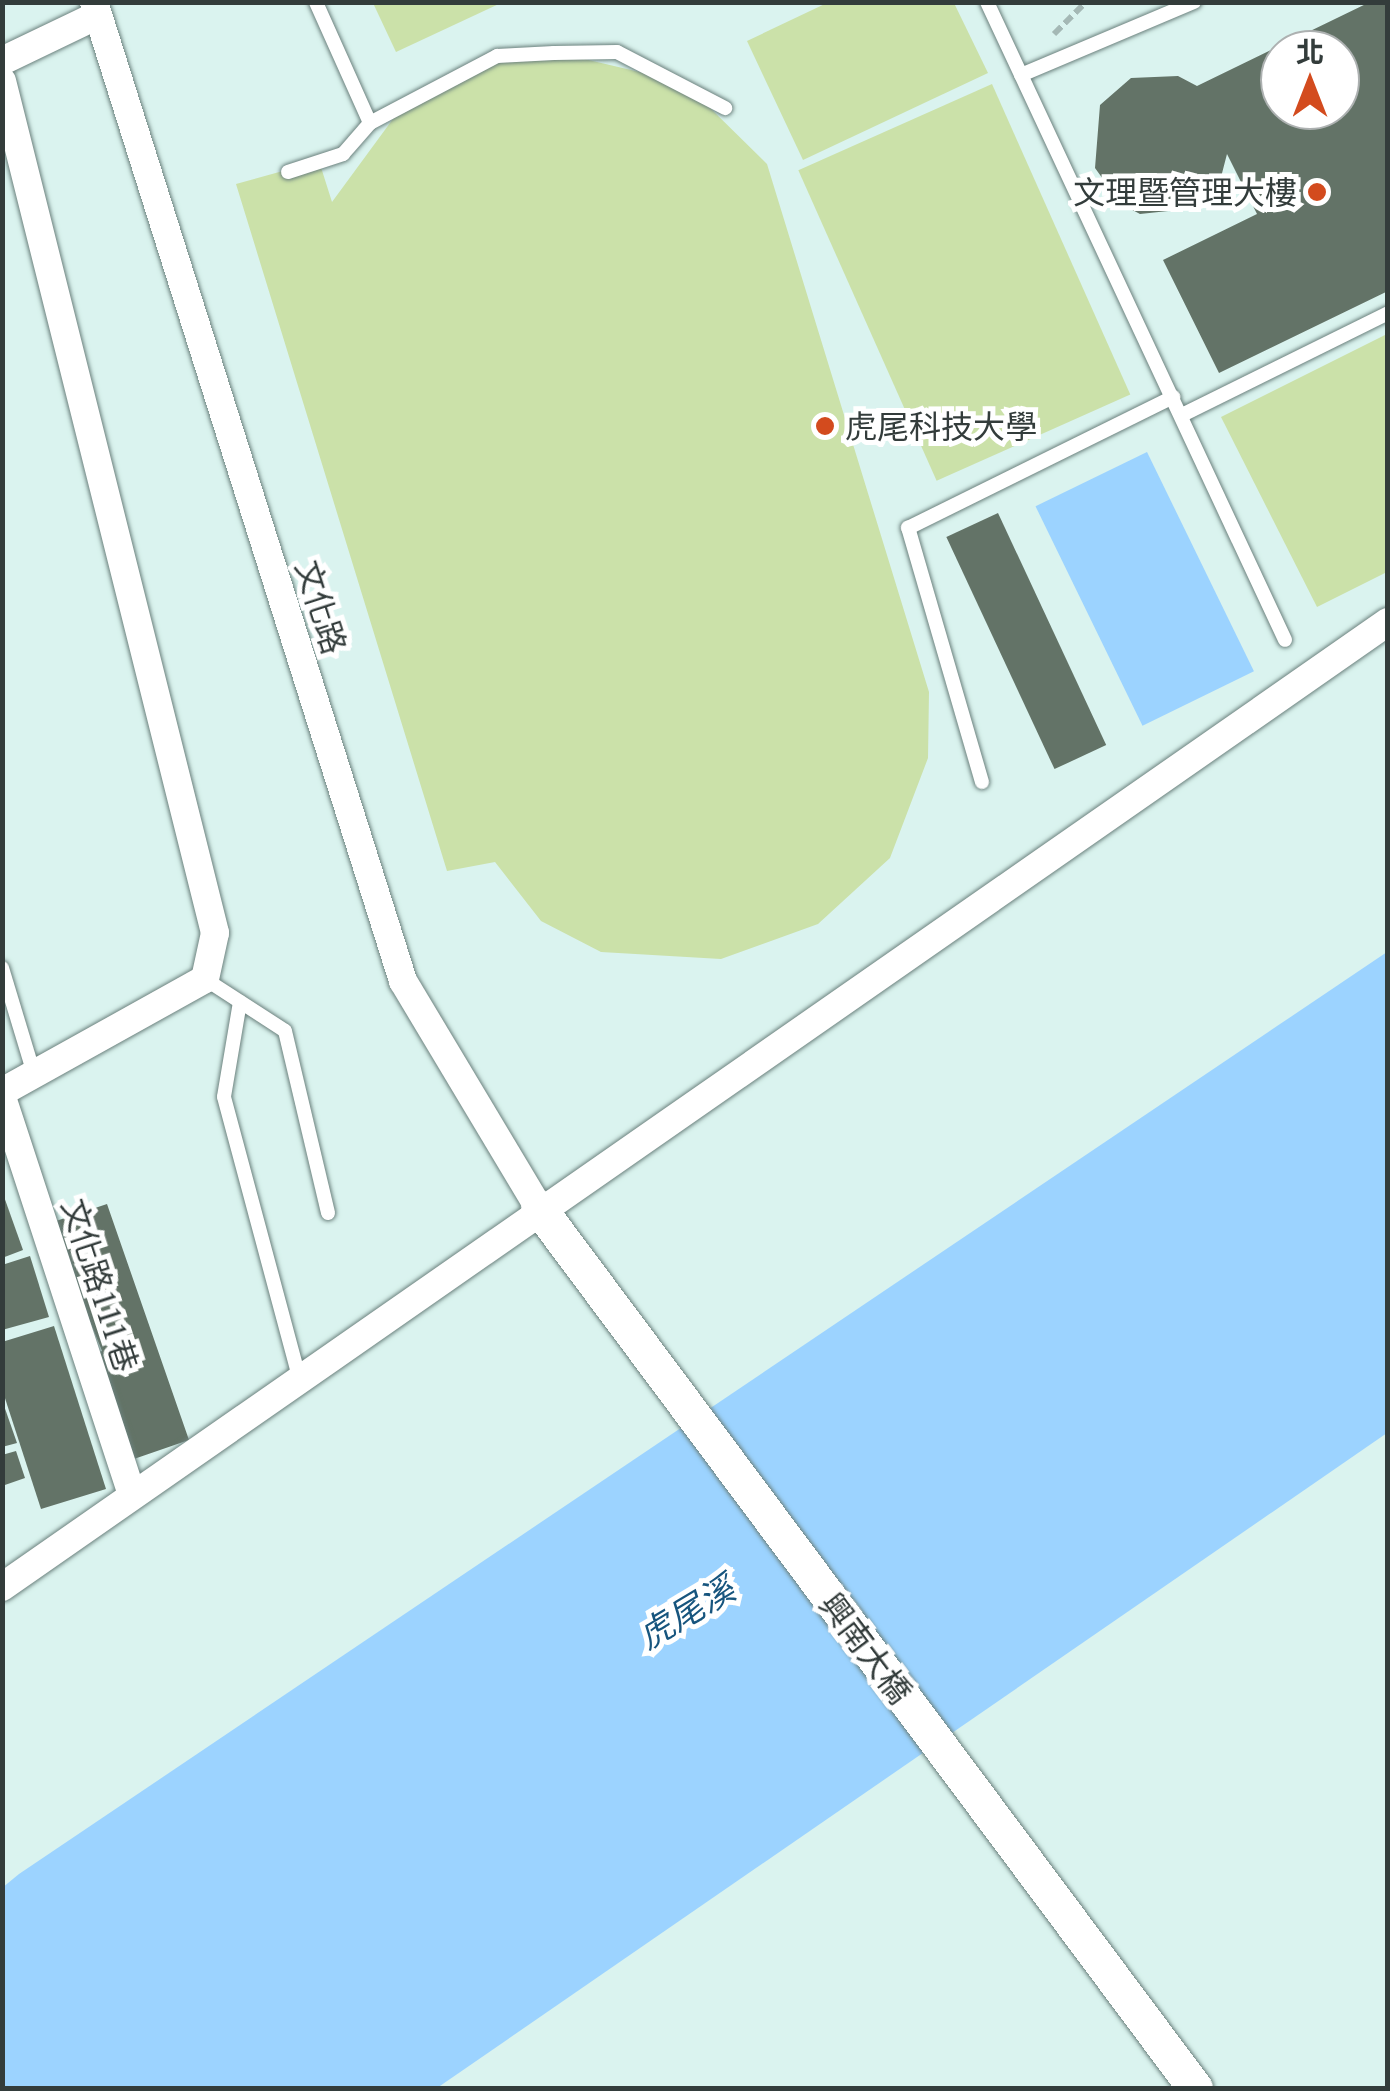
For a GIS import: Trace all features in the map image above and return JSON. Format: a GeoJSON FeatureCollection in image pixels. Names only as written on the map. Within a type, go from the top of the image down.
{"type":"FeatureCollection","features":[{"type":"Feature","properties":{"kind":"street"},"geometry":{"type":"LineString","coordinates":[[2,61],[96,9]]}},
{"type":"Feature","properties":{"kind":"street","name":"文化路"},"geometry":{"type":"LineString","coordinates":[[96,9],[403,980],[538,1207]]}},
{"type":"Feature","properties":{"kind":"street"},"geometry":{"type":"LineString","coordinates":[[2,82],[215,934],[205,980],[2,1094]]}},
{"type":"Feature","properties":{"kind":"street"},"geometry":{"type":"LineString","coordinates":[[2,1587],[298,1374],[1388,622]]}},
{"type":"Feature","properties":{"kind":"street","name":"文化路111巷"},"geometry":{"type":"LineString","coordinates":[[2,1094],[132,1495]]}},
{"type":"Feature","properties":{"kind":"street","name":"興南大橋"},"geometry":{"type":"LineString","coordinates":[[538,1207],[1195,2088]]}},
{"type":"Feature","properties":{"kind":"lane"},"geometry":{"type":"LineString","coordinates":[[316,2],[370,123]]}},
{"type":"Feature","properties":{"kind":"lane"},"geometry":{"type":"LineString","coordinates":[[987,2],[1285,640]]}},
{"type":"Feature","properties":{"kind":"lane"},"geometry":{"type":"LineString","coordinates":[[1021,75],[1194,2]]}},
{"type":"Feature","properties":{"kind":"lane"},"geometry":{"type":"LineString","coordinates":[[288,172],[343,154],[370,123],[497,56],[616,52],[725,108]]}},
{"type":"Feature","properties":{"kind":"lane"},"geometry":{"type":"LineString","coordinates":[[1182,415],[1388,312]]}},
{"type":"Feature","properties":{"kind":"lane"},"geometry":{"type":"LineString","coordinates":[[982,782],[908,528],[1173,396]]}},
{"type":"Feature","properties":{"kind":"lane"},"geometry":{"type":"LineString","coordinates":[[2,968],[35,1077]]}},
{"type":"Feature","properties":{"kind":"lane"},"geometry":{"type":"LineString","coordinates":[[205,980],[285,1031],[328,1213]]}},
{"type":"Feature","properties":{"kind":"lane"},"geometry":{"type":"LineString","coordinates":[[240,1002],[224,1098],[298,1374]]}},
{"type":"Feature","properties":{"kind":"green space"},"geometry":{"type":"Polygon","coordinates":[[[829,2],[954,3],[988,73],[803,160],[747,41],[829,2]]]}},
{"type":"Feature","properties":{"kind":"green space"},"geometry":{"type":"Polygon","coordinates":[[[373,3],[501,3],[396,52],[373,3]]]}},
{"type":"Feature","properties":{"kind":"green space"},"geometry":{"type":"Polygon","coordinates":[[[580,58],[648,74],[705,103],[767,164],[929,692],[928,758],[890,858],[818,924],[721,959],[601,952],[541,921],[495,862],[447,871],[236,184],[319,161],[332,202],[401,108],[505,59],[580,58]]]}},
{"type":"Feature","properties":{"kind":"green space"},"geometry":{"type":"Polygon","coordinates":[[[992,84],[1130,395],[937,481],[798,170],[992,84]]]}},
{"type":"Feature","properties":{"kind":"green space"},"geometry":{"type":"Polygon","coordinates":[[[1387,334],[1387,572],[1317,607],[1221,417],[1387,334]]]}},
{"type":"Feature","properties":{"kind":"water"},"geometry":{"type":"Polygon","coordinates":[[[1147,452],[1254,671],[1143,726],[1036,506],[1147,452]]]}},
{"type":"Feature","properties":{"kind":"water","name":"虎尾溪"},"geometry":{"type":"Polygon","coordinates":[[[1387,952],[1387,1433],[437,2088],[3,2088],[2,1888],[19,1874],[1387,952]]]}},
{"type":"Feature","properties":{"kind":"building","name":"文理暨管理大樓"},"geometry":{"type":"Polygon","coordinates":[[[1370,2],[1388,2],[1388,291],[1219,373],[1163,260],[1257,214],[1227,154],[1220,181],[1187,209],[1140,214],[1121,204],[1095,168],[1100,105],[1131,78],[1178,76],[1197,86],[1260,55],[1260,130],[1360,130],[1360,30],[1312,30],[1370,2]]]}},
{"type":"Feature","properties":{"kind":"building"},"geometry":{"type":"Polygon","coordinates":[[[998,513],[1106,745],[1055,769],[946,537],[998,513]]]}},
{"type":"Feature","properties":{"kind":"building"},"geometry":{"type":"Polygon","coordinates":[[[2,1191],[23,1250],[2,1258],[2,1191]]]}},
{"type":"Feature","properties":{"kind":"building"},"geometry":{"type":"Polygon","coordinates":[[[107,1204],[189,1440],[131,1460],[94,1354],[102,1351],[50,1223],[107,1204]]]}},
{"type":"Feature","properties":{"kind":"building"},"geometry":{"type":"Polygon","coordinates":[[[30,1256],[49,1317],[2,1330],[2,1265],[30,1256]]]}},
{"type":"Feature","properties":{"kind":"building"},"geometry":{"type":"Polygon","coordinates":[[[54,1326],[106,1489],[41,1509],[2,1389],[2,1342],[54,1326]]]}},
{"type":"Feature","properties":{"kind":"building"},"geometry":{"type":"Polygon","coordinates":[[[2,1400],[17,1443],[2,1447],[2,1400]]]}},
{"type":"Feature","properties":{"kind":"building"},"geometry":{"type":"Polygon","coordinates":[[[16,1451],[25,1478],[2,1486],[2,1455],[16,1451]]]}},
{"type":"Feature","properties":{"kind":"place","name":"文理暨管理大樓"},"geometry":{"type":"Point","coordinates":[1317,192]}},
{"type":"Feature","properties":{"kind":"place","name":"虎尾科技大學"},"geometry":{"type":"Point","coordinates":[825,426]}}]}
